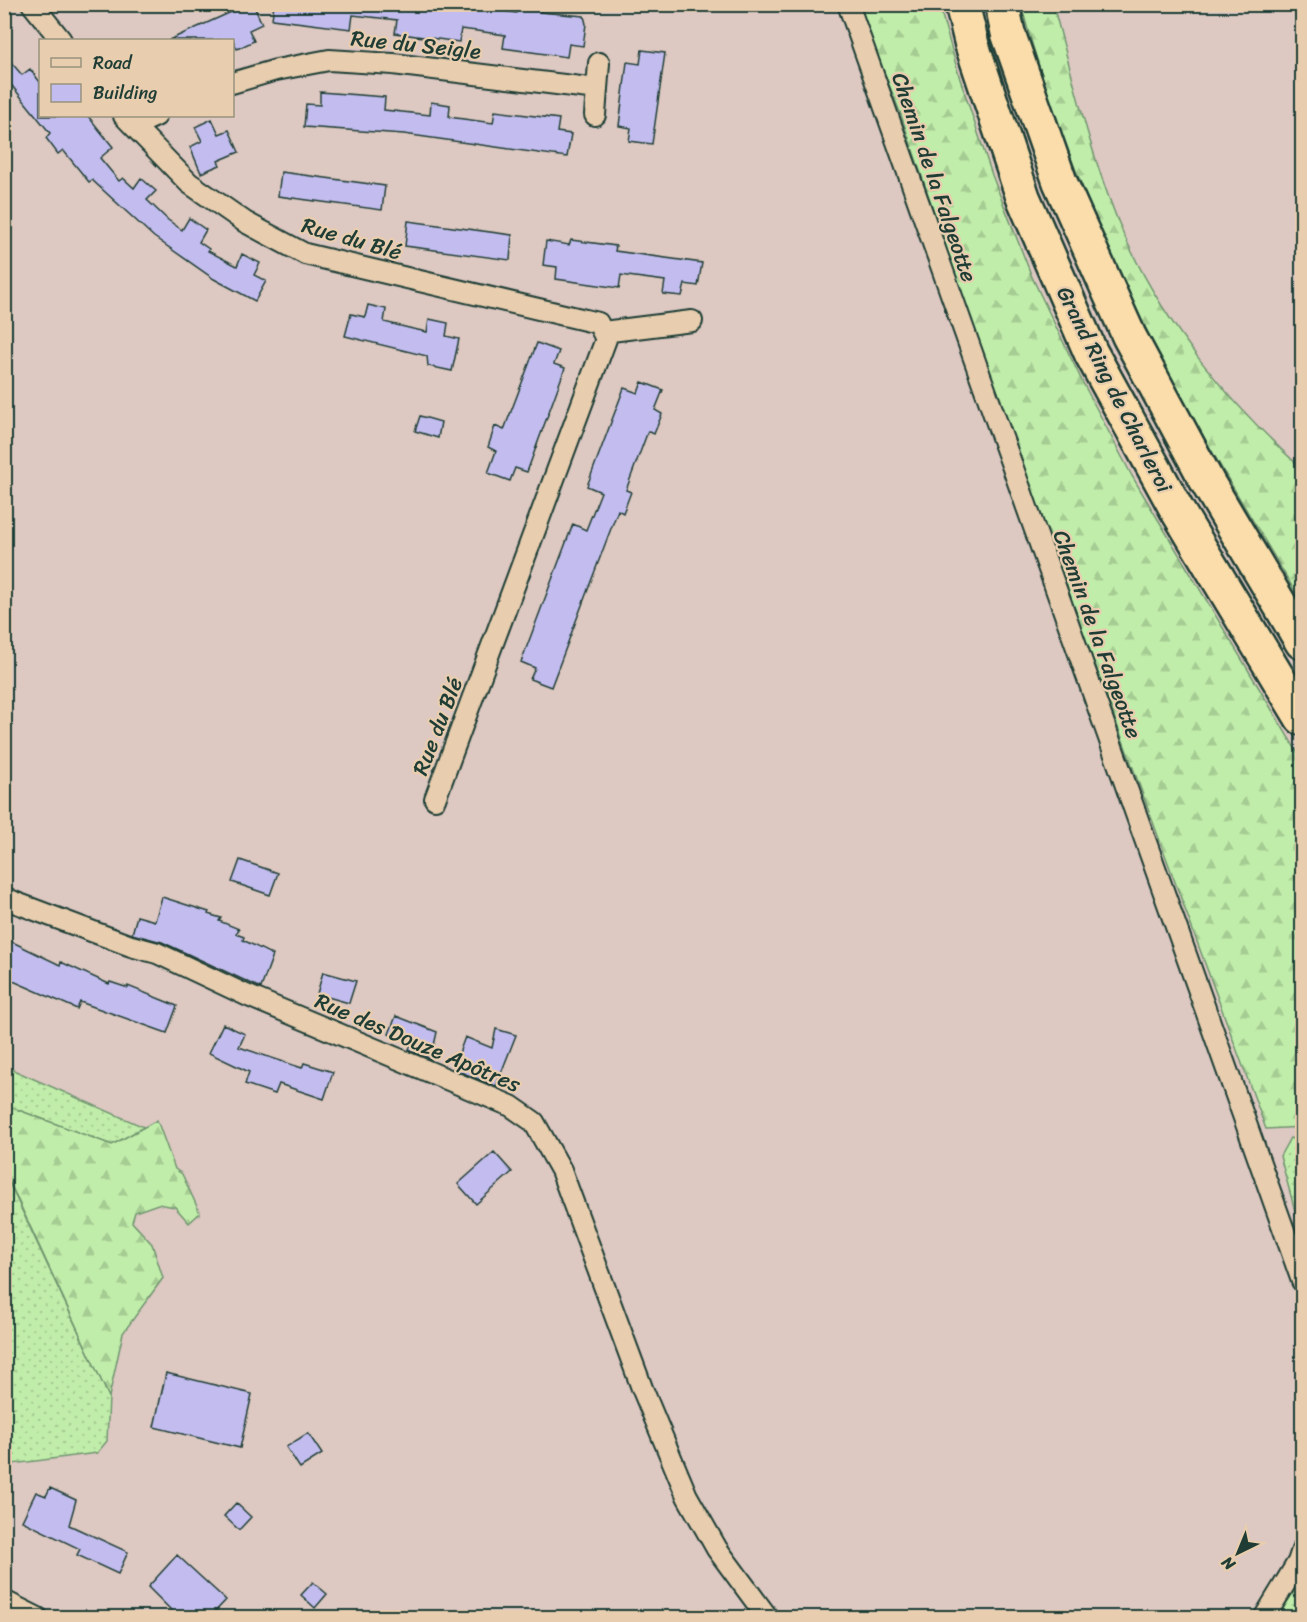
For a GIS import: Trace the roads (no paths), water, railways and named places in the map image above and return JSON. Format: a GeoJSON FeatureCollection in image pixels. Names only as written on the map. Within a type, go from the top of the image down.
{"type":"FeatureCollection","features":[{"type":"Feature","properties":{"kind":"highway","name":"Grand Ring de Charleroi"},"geometry":{"type":"LineString","coordinates":[[962,4],[972,45],[1023,197],[1091,353],[1177,510],[1302,718]]}},
{"type":"Feature","properties":{"kind":"highway","name":"Grand Ring de Charleroi"},"geometry":{"type":"LineString","coordinates":[[1002,4],[1008,33],[1060,182],[1129,336],[1209,485],[1302,642]]}},
{"type":"Feature","properties":{"kind":"street"},"geometry":{"type":"LineString","coordinates":[[32,4],[60,39]]}},
{"type":"Feature","properties":{"kind":"street","name":"Chemin de la Falgeotte"},"geometry":{"type":"LineString","coordinates":[[848,4],[1302,1281]]}},
{"type":"Feature","properties":{"kind":"street","name":"Rue du Seigle"},"geometry":{"type":"LineString","coordinates":[[234,82],[276,70],[329,60],[393,64],[597,89]]}},
{"type":"Feature","properties":{"kind":"street"},"geometry":{"type":"LineString","coordinates":[[595,115],[600,63]]}},
{"type":"Feature","properties":{"kind":"street"},"geometry":{"type":"LineString","coordinates":[[129,121],[151,117]]}},
{"type":"Feature","properties":{"kind":"street","name":"Rue du Blé"},"geometry":{"type":"LineString","coordinates":[[129,121],[189,183],[244,222],[305,254],[598,323],[603,332],[606,339],[435,799]]}},
{"type":"Feature","properties":{"kind":"street"},"geometry":{"type":"LineString","coordinates":[[603,332],[692,321]]}},
{"type":"Feature","properties":{"kind":"street","name":"Rue des Douze Apôtres"},"geometry":{"type":"LineString","coordinates":[[4,897],[14,903],[156,953],[257,999],[511,1106],[534,1122],[561,1170],[642,1388],[687,1496],[717,1549],[768,1617]]}},
{"type":"Feature","properties":{"kind":"street"},"geometry":{"type":"LineString","coordinates":[[1264,1617],[1298,1562],[1302,1550]]}},
{"type":"Feature","properties":{"kind":"street"},"geometry":{"type":"LineString","coordinates":[[4,1601],[38,1617]]}}]}
